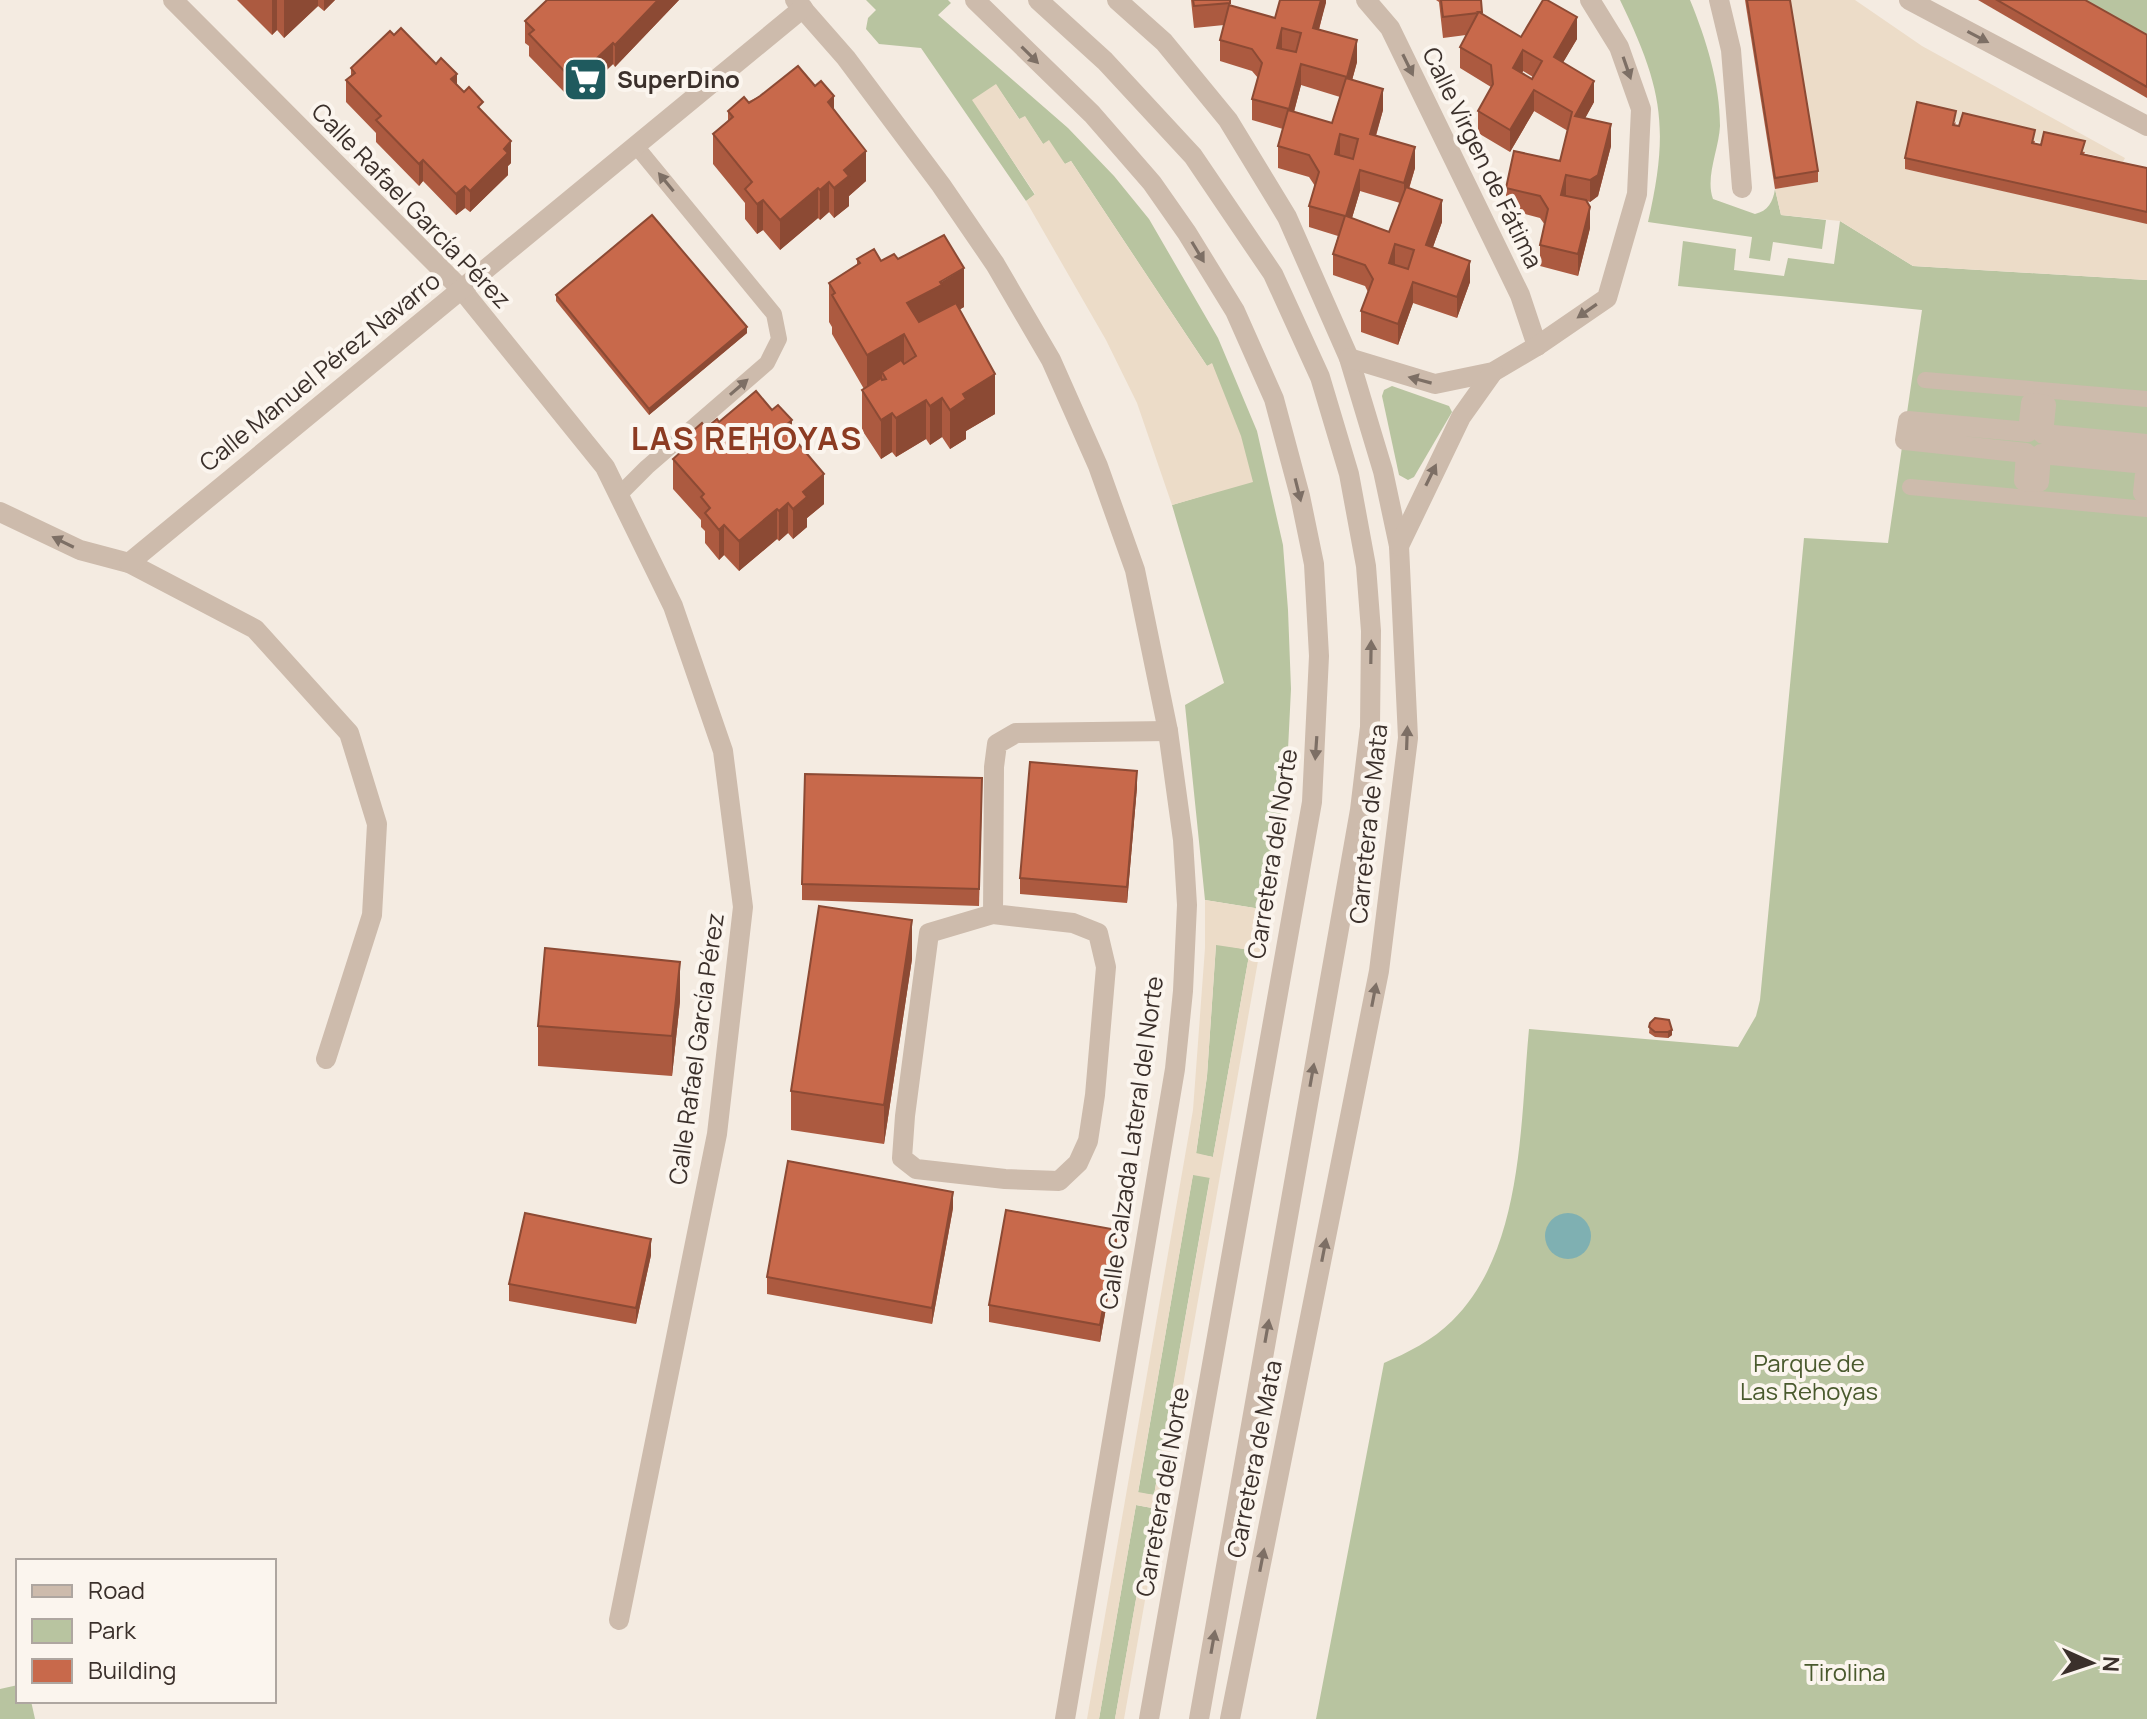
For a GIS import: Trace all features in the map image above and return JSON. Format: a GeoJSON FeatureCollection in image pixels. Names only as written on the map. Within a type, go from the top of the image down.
{"type":"FeatureCollection","features":[{"type":"Feature","properties":{"kind":"street","name":"Calle Rafael García Pérez"},"geometry":{"type":"LineString","coordinates":[[173,0],[462,290],[605,467],[673,606],[723,751],[743,907],[717,1134],[619,1620]]}},
{"type":"Feature","properties":{"kind":"street","name":"Carretera del Norte"},"geometry":{"type":"LineString","coordinates":[[975,0],[1092,114],[1152,183],[1235,311],[1274,399],[1300,496],[1314,564],[1319,656],[1312,802],[1149,1719]]}},
{"type":"Feature","properties":{"kind":"street"},"geometry":{"type":"LineString","coordinates":[[1038,0],[1105,61],[1193,156],[1273,274],[1320,377],[1349,474],[1366,566],[1371,631],[1370,727],[1360,810],[1199,1719]]}},
{"type":"Feature","properties":{"kind":"street","name":"Carretera de Mata"},"geometry":{"type":"LineString","coordinates":[[1117,0],[1164,42],[1228,120],[1287,217],[1349,358],[1383,471],[1399,546],[1408,738],[1379,971],[1230,1719]]}},
{"type":"Feature","properties":{"kind":"street","name":"Calle Virgen de Fátima"},"geometry":{"type":"LineString","coordinates":[[1366,0],[1390,28],[1520,295],[1537,346]]}},
{"type":"Feature","properties":{"kind":"street"},"geometry":{"type":"LineString","coordinates":[[1349,358],[1435,384],[1493,372],[1607,298],[1637,194],[1641,109],[1619,47],[1590,0]]}},
{"type":"Feature","properties":{"kind":"street"},"geometry":{"type":"LineString","coordinates":[[1719,0],[1731,50],[1742,188]]}},
{"type":"Feature","properties":{"kind":"street"},"geometry":{"type":"LineString","coordinates":[[1909,0],[2147,126]]}},
{"type":"Feature","properties":{"kind":"street","name":"Calle Manuel Pérez Navarro"},"geometry":{"type":"LineString","coordinates":[[129,563],[636,146],[799,4]]}},
{"type":"Feature","properties":{"kind":"street","name":"Calle Calzada Lateral del Norte"},"geometry":{"type":"LineString","coordinates":[[799,4],[846,58],[941,185],[995,264],[1051,360],[1098,466],[1135,570],[1168,731],[1183,840],[1187,905],[1175,1069],[1065,1719]]}},
{"type":"Feature","properties":{"kind":"street"},"geometry":{"type":"LineString","coordinates":[[1399,546],[1461,417],[1493,372]]}},
{"type":"Feature","properties":{"kind":"street"},"geometry":{"type":"LineString","coordinates":[[2147,444],[2043,434],[2046,405],[2031,403],[2028,432],[1908,421],[1905,440],[2026,453],[2024,481],[2039,482],[2041,454],[2146,464],[2143,493],[2147,493]]}},
{"type":"Feature","properties":{"kind":"street"},"geometry":{"type":"LineString","coordinates":[[0,512],[80,550],[129,563],[255,629],[349,733],[377,824],[372,915],[326,1059]]}},
{"type":"Feature","properties":{"kind":"street"},"geometry":{"type":"LineString","coordinates":[[993,914],[994,767],[997,744],[1016,733],[1168,731]]}},
{"type":"Feature","properties":{"kind":"street"},"geometry":{"type":"LineString","coordinates":[[993,914],[1073,923],[1098,933],[1106,967],[1088,1141],[1078,1163],[1059,1181],[1005,1179],[916,1169],[902,1158],[929,933],[993,914]]}},
{"type":"Feature","properties":{"kind":"lane"},"geometry":{"type":"LineString","coordinates":[[619,495],[767,363],[779,339],[774,314],[636,146]]}},
{"type":"Feature","properties":{"kind":"lane"},"geometry":{"type":"LineString","coordinates":[[1925,380],[2147,399]]}},
{"type":"Feature","properties":{"kind":"lane"},"geometry":{"type":"LineString","coordinates":[[1910,487],[2147,509]]}},
{"type":"Feature","properties":{"kind":"green space"},"geometry":{"type":"Polygon","coordinates":[[[866,0],[948,0],[951,3],[938,15],[1068,128],[1114,176],[1149,219],[1218,338],[1257,431],[1283,545],[1291,689],[1287,770],[1267,910],[1205,900],[1185,705],[1224,683],[1172,505],[1252,481],[1212,364],[1207,366],[1071,161],[1065,164],[1043,144],[1025,117],[1020,120],[996,85],[973,100],[1035,195],[1026,201],[921,48],[879,44],[866,29],[868,18],[876,10],[866,0]]]}},
{"type":"Feature","properties":{"kind":"green space"},"geometry":{"type":"Polygon","coordinates":[[[1620,0],[1690,0],[1707,46],[1718,94],[1720,126],[1711,172],[1713,199],[1755,214],[1769,205],[1775,189],[1781,215],[1826,220],[1822,249],[1773,242],[1770,261],[1749,258],[1752,237],[1648,222],[1659,159],[1658,108],[1645,58],[1620,0]]]}},
{"type":"Feature","properties":{"kind":"green space"},"geometry":{"type":"Polygon","coordinates":[[[2065,0],[2147,0],[2147,47],[2065,0]]]}},
{"type":"Feature","properties":{"kind":"green space","name":"Parque de Las Rehoyas"},"geometry":{"type":"Polygon","coordinates":[[[1840,221],[1913,266],[2147,280],[2147,1719],[1316,1719],[1384,1363],[1445,1328],[1476,1292],[1493,1259],[1506,1222],[1514,1184],[1529,1029],[1738,1047],[1756,1016],[1804,538],[1888,543],[1922,310],[1678,286],[1683,241],[1736,249],[1734,270],[1784,276],[1788,258],[1834,264],[1840,221]]]}},
{"type":"Feature","properties":{"kind":"green space"},"geometry":{"type":"Polygon","coordinates":[[[1392,386],[1449,406],[1452,412],[1414,477],[1408,480],[1399,475],[1382,396],[1384,390],[1392,386]]]}},
{"type":"Feature","properties":{"kind":"green space"},"geometry":{"type":"Polygon","coordinates":[[[1216,944],[1250,950],[1213,1157],[1196,1154],[1207,1076],[1216,944]]]}},
{"type":"Feature","properties":{"kind":"green space"},"geometry":{"type":"Polygon","coordinates":[[[1193,1174],[1210,1177],[1154,1495],[1138,1493],[1193,1174]]]}},
{"type":"Feature","properties":{"kind":"green space"},"geometry":{"type":"Polygon","coordinates":[[[1136,1505],[1152,1508],[1115,1719],[1099,1719],[1136,1505]]]}},
{"type":"Feature","properties":{"kind":"green space"},"geometry":{"type":"Polygon","coordinates":[[[16,1685],[16,1703],[31,1703],[35,1719],[0,1719],[0,1689],[16,1685]]]}},
{"type":"Feature","properties":{"kind":"shaded area"},"geometry":{"type":"Polygon","coordinates":[[[1788,0],[1855,0],[1922,46],[2125,158],[2123,162],[1918,113],[1905,169],[2147,223],[2147,280],[1913,266],[1840,221],[1781,215],[1775,189],[1817,182],[1788,0]]]}},
{"type":"Feature","properties":{"kind":"shaded area"},"geometry":{"type":"Polygon","coordinates":[[[996,84],[1019,119],[1025,116],[1043,144],[1049,140],[1065,164],[1071,161],[1207,366],[1212,363],[1241,436],[1253,482],[1172,505],[1137,403],[1106,340],[1026,201],[1035,194],[972,100],[996,84]]]}},
{"type":"Feature","properties":{"kind":"shaded area"},"geometry":{"type":"Polygon","coordinates":[[[1205,900],[1267,910],[1124,1719],[1115,1719],[1152,1508],[1136,1505],[1099,1719],[1087,1719],[1193,1110],[1205,948],[1205,900]],[[1216,945],[1207,1076],[1196,1153],[1213,1157],[1250,950],[1216,945]],[[1193,1175],[1138,1492],[1154,1495],[1210,1178],[1193,1175]]]}},
{"type":"Feature","properties":{"kind":"water"},"geometry":{"type":"Polygon","coordinates":[[[1568,1213],[1584,1220],[1591,1236],[1584,1252],[1568,1259],[1552,1252],[1545,1236],[1552,1220],[1568,1213]]]}},
{"type":"Feature","properties":{"kind":"building"},"geometry":{"type":"Polygon","coordinates":[[[547,0],[658,0],[615,45],[613,43],[578,76],[571,68],[566,73],[529,34],[534,30],[525,21],[547,0]]]}},
{"type":"Feature","properties":{"kind":"building"},"geometry":{"type":"Polygon","coordinates":[[[1193,0],[1230,0],[1230,3],[1194,6],[1193,0]]]}},
{"type":"Feature","properties":{"kind":"building"},"geometry":{"type":"Polygon","coordinates":[[[1280,0],[1321,0],[1313,28],[1357,40],[1347,77],[1301,64],[1289,109],[1252,99],[1262,63],[1252,49],[1220,40],[1229,5],[1275,18],[1280,0]],[[1282,28],[1277,48],[1296,52],[1301,33],[1282,28]]]}},
{"type":"Feature","properties":{"kind":"building"},"geometry":{"type":"Polygon","coordinates":[[[1441,0],[1481,0],[1482,12],[1479,12],[1521,37],[1543,0],[1577,17],[1554,57],[1594,81],[1575,116],[1611,124],[1598,175],[1590,180],[1566,175],[1561,195],[1586,200],[1590,207],[1578,254],[1540,245],[1548,209],[1540,196],[1506,188],[1514,151],[1560,161],[1572,112],[1534,90],[1510,130],[1478,111],[1493,84],[1491,65],[1460,47],[1478,13],[1443,17],[1441,0]],[[1523,50],[1513,68],[1532,79],[1542,61],[1523,50]]]}},
{"type":"Feature","properties":{"kind":"building"},"geometry":{"type":"Polygon","coordinates":[[[1747,0],[1790,0],[1818,171],[1775,178],[1747,0]]]}},
{"type":"Feature","properties":{"kind":"building"},"geometry":{"type":"Polygon","coordinates":[[[1997,0],[2085,0],[2147,35],[2147,87],[1997,0]]]}},
{"type":"Feature","properties":{"kind":"building"},"geometry":{"type":"Polygon","coordinates":[[[401,28],[436,64],[441,58],[457,74],[451,79],[464,92],[469,87],[483,102],[478,107],[511,141],[504,149],[508,153],[470,191],[465,186],[456,194],[423,160],[419,164],[376,120],[381,116],[346,80],[355,73],[351,68],[390,31],[394,35],[401,28]]]}},
{"type":"Feature","properties":{"kind":"building"},"geometry":{"type":"Polygon","coordinates":[[[798,66],[815,86],[821,81],[834,96],[828,102],[866,151],[844,170],[849,176],[834,188],[829,182],[820,190],[818,188],[780,220],[763,200],[757,204],[745,189],[752,182],[713,134],[733,117],[728,111],[744,97],[749,103],[798,66]]]}},
{"type":"Feature","properties":{"kind":"building"},"geometry":{"type":"Polygon","coordinates":[[[1346,78],[1383,89],[1370,134],[1415,147],[1404,183],[1360,170],[1346,216],[1389,232],[1406,187],[1442,200],[1426,245],[1470,261],[1457,297],[1413,282],[1398,324],[1361,311],[1373,279],[1365,265],[1333,254],[1345,216],[1309,206],[1319,172],[1309,155],[1278,146],[1288,110],[1332,123],[1346,78]],[[1340,134],[1335,154],[1353,159],[1358,139],[1340,134]],[[1395,244],[1389,263],[1408,269],[1414,250],[1395,244]]]}},
{"type":"Feature","properties":{"kind":"building"},"geometry":{"type":"Polygon","coordinates":[[[1917,102],[1956,111],[1953,125],[1959,126],[1963,113],[2035,130],[2032,143],[2041,145],[2044,132],[2085,141],[2081,154],[2147,168],[2147,212],[1905,158],[1917,102]]]}},
{"type":"Feature","properties":{"kind":"building"},"geometry":{"type":"Polygon","coordinates":[[[652,215],[747,327],[649,409],[556,295],[652,215]]]}},
{"type":"Feature","properties":{"kind":"building"},"geometry":{"type":"Polygon","coordinates":[[[944,235],[964,268],[940,282],[942,285],[907,303],[919,322],[956,303],[995,374],[963,394],[966,399],[950,410],[942,398],[930,406],[926,400],[896,418],[892,413],[881,420],[862,390],[881,378],[886,379],[882,372],[901,360],[904,364],[916,356],[904,334],[867,355],[832,295],[835,293],[829,283],[860,263],[857,259],[874,249],[881,261],[894,254],[898,259],[944,235]]]}},
{"type":"Feature","properties":{"kind":"building"},"geometry":{"type":"Polygon","coordinates":[[[756,391],[772,410],[778,405],[792,420],[786,425],[794,434],[791,435],[824,474],[803,492],[807,497],[793,509],[788,503],[779,511],[777,509],[739,541],[724,525],[719,530],[705,513],[710,508],[701,497],[704,494],[673,459],[693,441],[688,435],[702,423],[706,428],[717,419],[719,422],[756,391]]]}},
{"type":"Feature","properties":{"kind":"building"},"geometry":{"type":"Polygon","coordinates":[[[1030,762],[1137,771],[1127,887],[1020,878],[1030,762]]]}},
{"type":"Feature","properties":{"kind":"building"},"geometry":{"type":"Polygon","coordinates":[[[805,774],[982,778],[979,889],[802,884],[805,774]]]}},
{"type":"Feature","properties":{"kind":"building"},"geometry":{"type":"Polygon","coordinates":[[[819,906],[912,920],[884,1105],[791,1091],[819,906]]]}},
{"type":"Feature","properties":{"kind":"building"},"geometry":{"type":"Polygon","coordinates":[[[545,948],[680,962],[672,1036],[538,1026],[545,948]]]}},
{"type":"Feature","properties":{"kind":"building"},"geometry":{"type":"Polygon","coordinates":[[[1655,1018],[1669,1020],[1672,1030],[1655,1032],[1649,1027],[1655,1018]]]}},
{"type":"Feature","properties":{"kind":"building"},"geometry":{"type":"Polygon","coordinates":[[[788,1161],[953,1192],[932,1308],[767,1277],[788,1161]]]}},
{"type":"Feature","properties":{"kind":"building"},"geometry":{"type":"Polygon","coordinates":[[[1006,1210],[1117,1230],[1100,1325],[989,1305],[1006,1210]]]}},
{"type":"Feature","properties":{"kind":"building"},"geometry":{"type":"Polygon","coordinates":[[[525,1213],[651,1239],[636,1308],[509,1284],[525,1213]]]}},
{"type":"Feature","properties":{"kind":"place","name":"SuperDino"},"geometry":{"type":"Point","coordinates":[586,80]}},
{"type":"Feature","properties":{"kind":"district","name":"LAS REHOYAS"},"geometry":{"type":"Point","coordinates":[747,439]}},
{"type":"Feature","properties":{"kind":"park label","name":"Tirolina"},"geometry":{"type":"Point","coordinates":[1845,1673]}}]}
